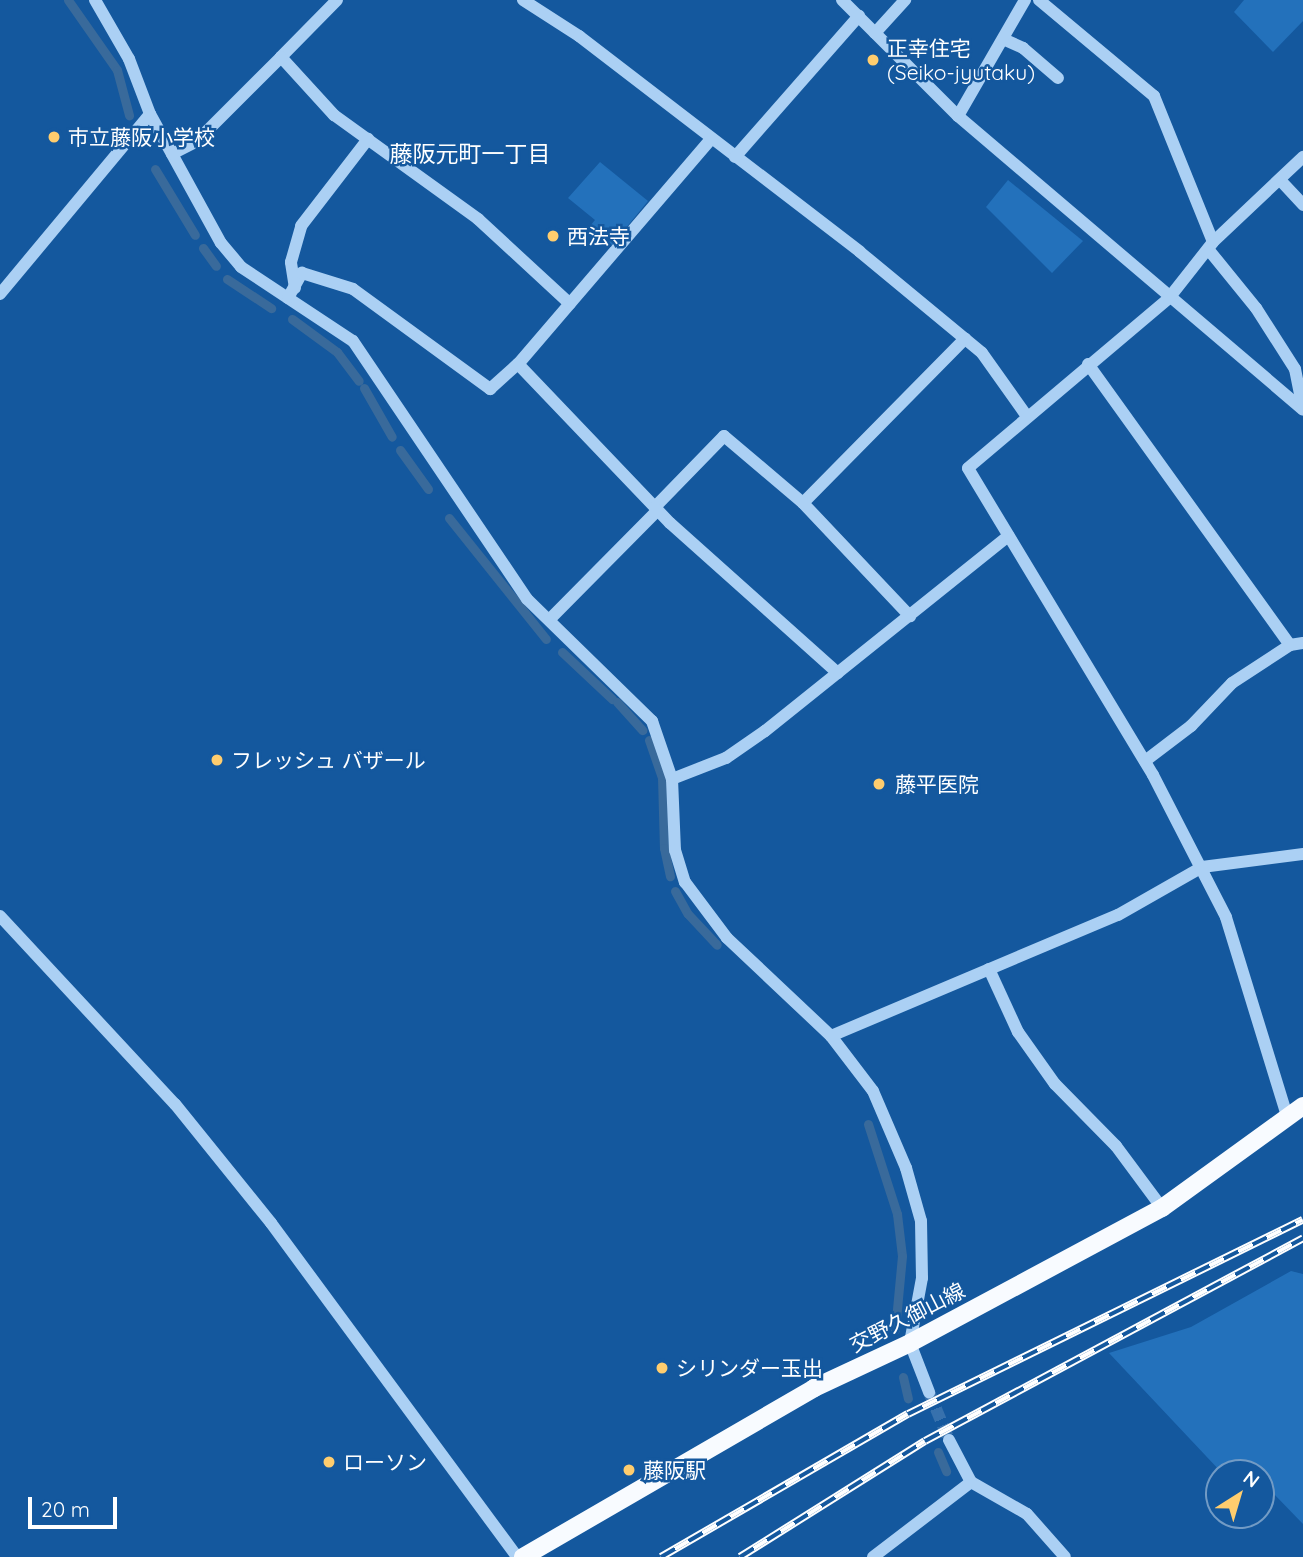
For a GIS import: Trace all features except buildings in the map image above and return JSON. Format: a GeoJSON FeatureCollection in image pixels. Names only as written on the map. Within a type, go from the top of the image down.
{"type":"FeatureCollection","features":[{"type":"Feature","properties":{"kind":"main road","name":"交野久御山線"},"geometry":{"type":"LineString","coordinates":[[523,1557],[814,1388],[909,1343],[1162,1208],[1303,1106]]}},
{"type":"Feature","properties":{"kind":"street"},"geometry":{"type":"LineString","coordinates":[[95,0],[129,59],[150,114],[221,243],[241,267],[291,293],[353,341],[527,599],[652,721],[672,779],[675,850],[685,882],[702,910],[831,1036],[873,1091],[906,1168],[921,1221],[922,1278],[909,1343],[929,1392]]}},
{"type":"Feature","properties":{"kind":"street"},"geometry":{"type":"LineString","coordinates":[[172,154],[197,142],[337,0]]}},
{"type":"Feature","properties":{"kind":"street"},"geometry":{"type":"LineString","coordinates":[[523,0],[579,36],[982,353],[1026,415]]}},
{"type":"Feature","properties":{"kind":"street"},"geometry":{"type":"LineString","coordinates":[[842,0],[958,116],[1303,410]]}},
{"type":"Feature","properties":{"kind":"street"},"geometry":{"type":"LineString","coordinates":[[875,33],[905,0]]}},
{"type":"Feature","properties":{"kind":"street"},"geometry":{"type":"LineString","coordinates":[[958,116],[1025,0]]}},
{"type":"Feature","properties":{"kind":"street"},"geometry":{"type":"LineString","coordinates":[[1039,0],[1153,96],[1210,245],[1296,369],[1303,410]]}},
{"type":"Feature","properties":{"kind":"street"},"geometry":{"type":"LineString","coordinates":[[735,157],[859,16]]}},
{"type":"Feature","properties":{"kind":"street"},"geometry":{"type":"LineString","coordinates":[[1003,38],[1023,48],[1058,78]]}},
{"type":"Feature","properties":{"kind":"street"},"geometry":{"type":"LineString","coordinates":[[281,57],[334,115],[478,219],[570,304]]}},
{"type":"Feature","properties":{"kind":"street"},"geometry":{"type":"LineString","coordinates":[[0,294],[150,114]]}},
{"type":"Feature","properties":{"kind":"street"},"geometry":{"type":"LineString","coordinates":[[291,293],[291,262],[301,226],[368,139]]}},
{"type":"Feature","properties":{"kind":"street"},"geometry":{"type":"LineString","coordinates":[[291,293],[302,274],[353,289],[490,389],[518,364],[711,139]]}},
{"type":"Feature","properties":{"kind":"street"},"geometry":{"type":"LineString","coordinates":[[1288,1119],[1227,917],[1145,761],[968,468],[1026,415],[1169,298],[1210,245],[1303,158]]}},
{"type":"Feature","properties":{"kind":"street"},"geometry":{"type":"LineString","coordinates":[[1281,181],[1303,205]]}},
{"type":"Feature","properties":{"kind":"street"},"geometry":{"type":"LineString","coordinates":[[803,503],[965,339]]}},
{"type":"Feature","properties":{"kind":"street"},"geometry":{"type":"LineString","coordinates":[[518,364],[657,508],[838,673]]}},
{"type":"Feature","properties":{"kind":"street"},"geometry":{"type":"LineString","coordinates":[[1088,364],[1297,644],[1231,683],[1191,726],[1145,761]]}},
{"type":"Feature","properties":{"kind":"street"},"geometry":{"type":"LineString","coordinates":[[550,619],[724,436],[803,503],[910,616]]}},
{"type":"Feature","properties":{"kind":"street"},"geometry":{"type":"LineString","coordinates":[[672,779],[726,758],[800,709],[838,673],[1009,536]]}},
{"type":"Feature","properties":{"kind":"street"},"geometry":{"type":"LineString","coordinates":[[831,1036],[1118,915],[1202,867],[1303,854]]}},
{"type":"Feature","properties":{"kind":"street"},"geometry":{"type":"LineString","coordinates":[[0,916],[174,1104],[262,1212],[517,1557]]}},
{"type":"Feature","properties":{"kind":"street"},"geometry":{"type":"LineString","coordinates":[[989,969],[1018,1032],[1055,1084],[1116,1146],[1162,1208]]}},
{"type":"Feature","properties":{"kind":"street"},"geometry":{"type":"LineString","coordinates":[[949,1440],[971,1482],[1027,1514],[1065,1557]]}},
{"type":"Feature","properties":{"kind":"street"},"geometry":{"type":"LineString","coordinates":[[873,1557],[971,1482]]}},
{"type":"Feature","properties":{"kind":"shaded area"},"geometry":{"type":"Polygon","coordinates":[[[1244,0],[1303,0],[1303,21],[1273,52],[1234,12],[1244,0]]]}},
{"type":"Feature","properties":{"kind":"shaded area"},"geometry":{"type":"Polygon","coordinates":[[[600,162],[648,201],[612,245],[590,226],[595,220],[568,198],[600,162]]]}},
{"type":"Feature","properties":{"kind":"shaded area"},"geometry":{"type":"Polygon","coordinates":[[[1008,180],[1083,241],[1052,273],[986,207],[1008,180]]]}},
{"type":"Feature","properties":{"kind":"shaded area"},"geometry":{"type":"Polygon","coordinates":[[[1291,1271],[1303,1274],[1303,1524],[1275,1495],[1275,1459],[1209,1459],[1109,1353],[1191,1327],[1291,1271]]]}},
{"type":"Feature","properties":{"kind":"waterway"},"geometry":{"type":"LineString","coordinates":[[68,0],[117,70],[129,115]]}},
{"type":"Feature","properties":{"kind":"waterway"},"geometry":{"type":"LineString","coordinates":[[155,169],[195,235]]}},
{"type":"Feature","properties":{"kind":"waterway"},"geometry":{"type":"LineString","coordinates":[[203,248],[216,266]]}},
{"type":"Feature","properties":{"kind":"waterway"},"geometry":{"type":"LineString","coordinates":[[227,279],[271,308]]}},
{"type":"Feature","properties":{"kind":"waterway"},"geometry":{"type":"LineString","coordinates":[[292,319],[337,352],[359,381]]}},
{"type":"Feature","properties":{"kind":"waterway"},"geometry":{"type":"LineString","coordinates":[[364,388],[392,437]]}},
{"type":"Feature","properties":{"kind":"waterway"},"geometry":{"type":"LineString","coordinates":[[400,450],[428,489]]}},
{"type":"Feature","properties":{"kind":"waterway"},"geometry":{"type":"LineString","coordinates":[[449,518],[546,639]]}},
{"type":"Feature","properties":{"kind":"waterway"},"geometry":{"type":"LineString","coordinates":[[562,652],[612,699]]}},
{"type":"Feature","properties":{"kind":"waterway"},"geometry":{"type":"LineString","coordinates":[[617,702],[642,730]]}},
{"type":"Feature","properties":{"kind":"waterway"},"geometry":{"type":"LineString","coordinates":[[649,740],[662,777],[664,848],[670,876]]}},
{"type":"Feature","properties":{"kind":"waterway"},"geometry":{"type":"LineString","coordinates":[[675,891],[688,914],[717,945]]}},
{"type":"Feature","properties":{"kind":"waterway"},"geometry":{"type":"LineString","coordinates":[[868,1124],[897,1214],[902,1256],[895,1330]]}},
{"type":"Feature","properties":{"kind":"waterway"},"geometry":{"type":"LineString","coordinates":[[903,1377],[908,1398]]}},
{"type":"Feature","properties":{"kind":"waterway"},"geometry":{"type":"LineString","coordinates":[[938,1452],[946,1471]]}},
{"type":"Feature","properties":{"kind":"tunnel"},"geometry":{"type":"LineString","coordinates":[[929,1392],[949,1440]]}},
{"type":"Feature","properties":{"kind":"railway"},"geometry":{"type":"LineString","coordinates":[[661,1557],[908,1414],[1303,1220]]}},
{"type":"Feature","properties":{"kind":"railway"},"geometry":{"type":"LineString","coordinates":[[740,1557],[925,1441],[1303,1238]]}},
{"type":"Feature","properties":{"kind":"place","name":"正幸住宅 (Seiko-jyutaku)"},"geometry":{"type":"Point","coordinates":[873,60]}},
{"type":"Feature","properties":{"kind":"place","name":"市立藤阪小学校"},"geometry":{"type":"Point","coordinates":[54,137]}},
{"type":"Feature","properties":{"kind":"place","name":"西法寺"},"geometry":{"type":"Point","coordinates":[553,236]}},
{"type":"Feature","properties":{"kind":"place","name":"フレッシュ バザール"},"geometry":{"type":"Point","coordinates":[217,760]}},
{"type":"Feature","properties":{"kind":"place","name":"藤平医院"},"geometry":{"type":"Point","coordinates":[879,784]}},
{"type":"Feature","properties":{"kind":"place","name":"シリンダー玉出"},"geometry":{"type":"Point","coordinates":[662,1368]}},
{"type":"Feature","properties":{"kind":"place","name":"ローソン"},"geometry":{"type":"Point","coordinates":[329,1462]}},
{"type":"Feature","properties":{"kind":"place","name":"藤阪駅"},"geometry":{"type":"Point","coordinates":[629,1470]}},
{"type":"Feature","properties":{"kind":"district","name":"藤阪元町一丁目"},"geometry":{"type":"Point","coordinates":[470,154]}}]}
